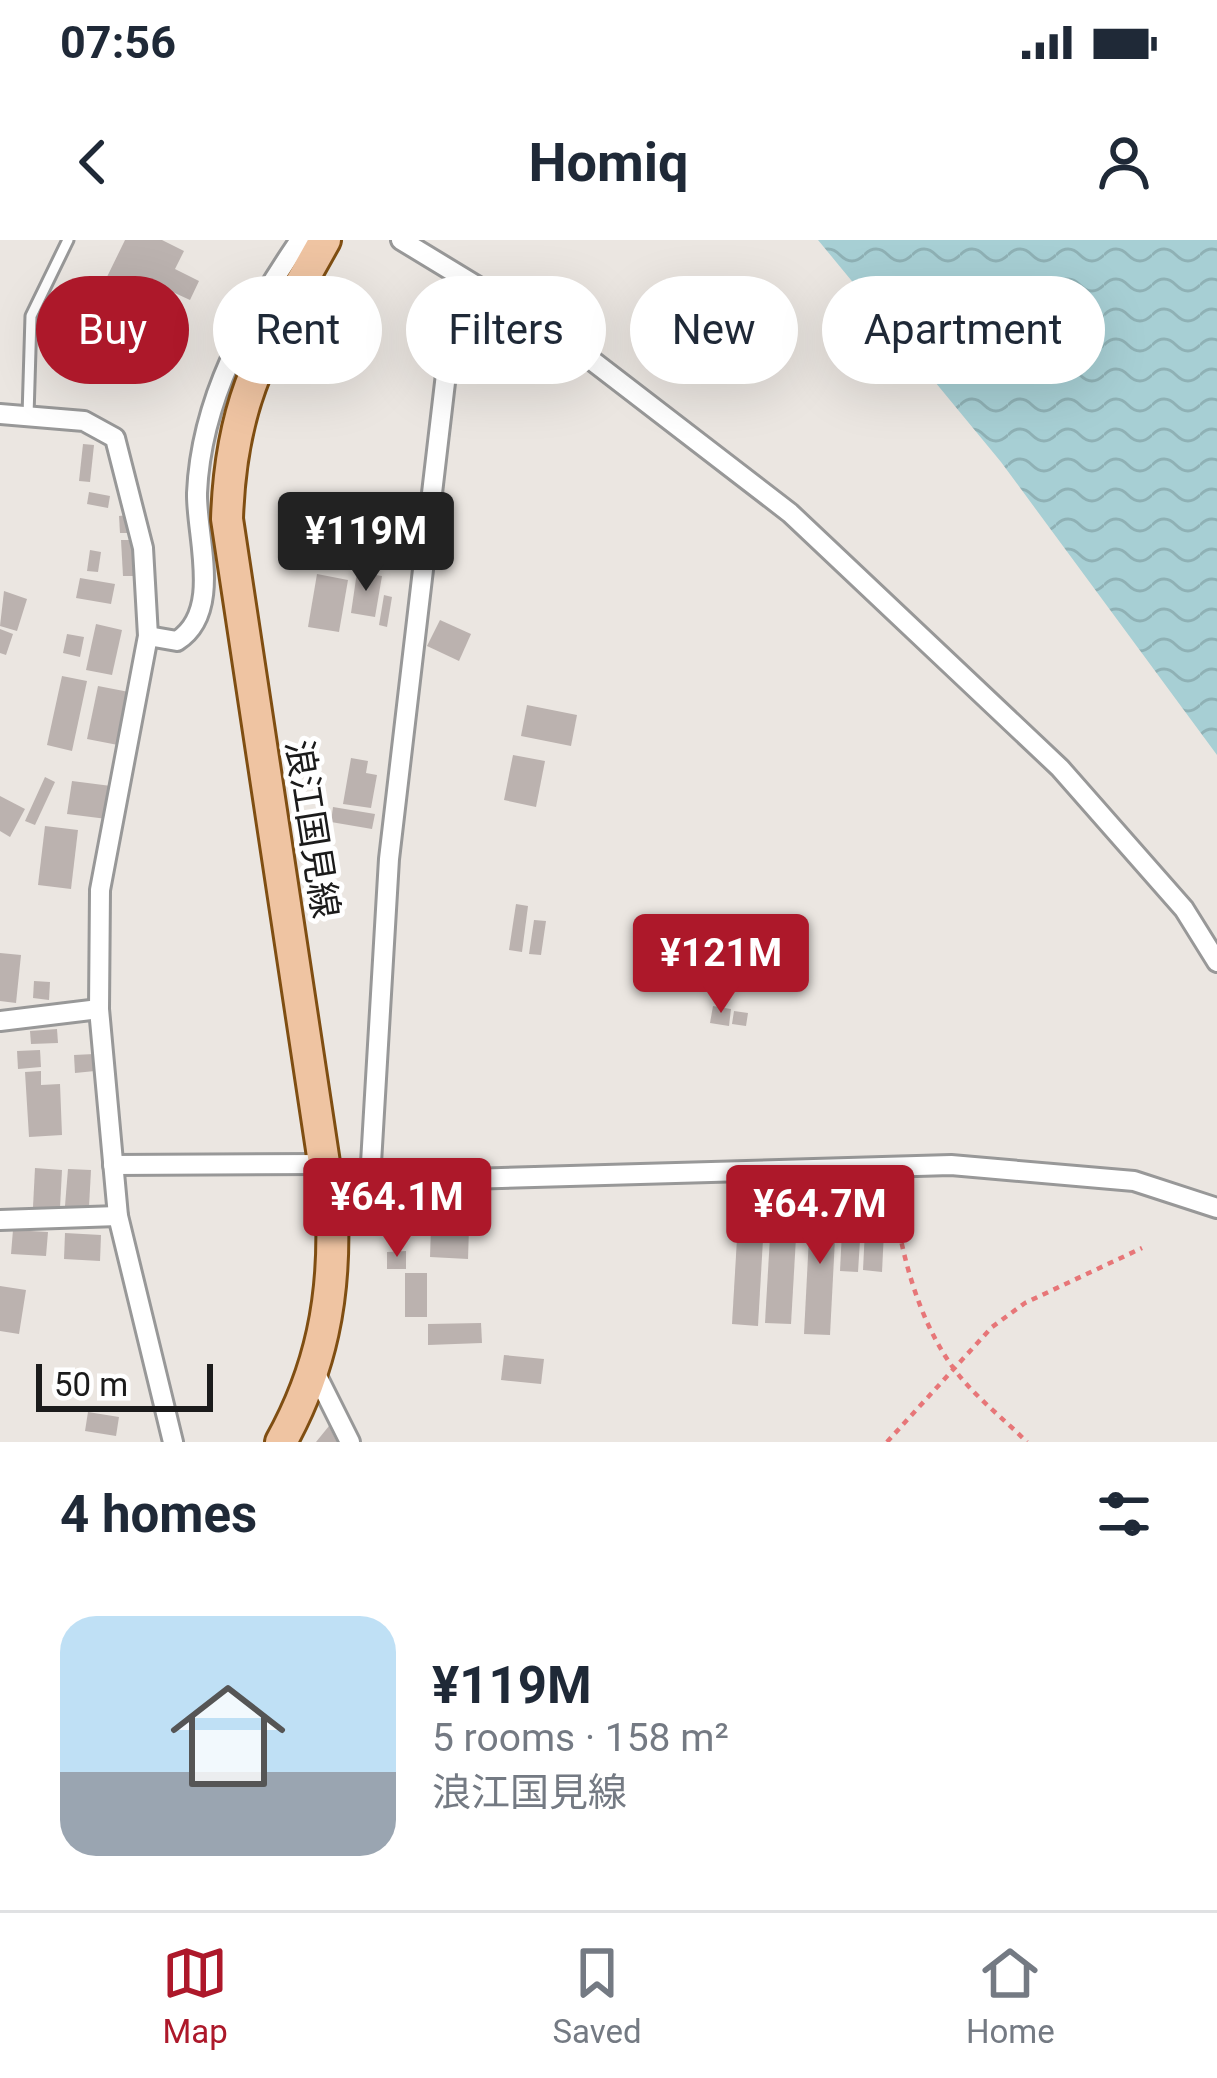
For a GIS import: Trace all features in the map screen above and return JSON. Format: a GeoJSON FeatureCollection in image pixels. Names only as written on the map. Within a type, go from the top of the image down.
{"type":"FeatureCollection","features":[{"type":"Feature","properties":{"kind":"main road","name":"浪江国見線"},"geometry":{"type":"LineString","coordinates":[[281,1442],[315,1372],[334,1269],[327,1173],[226,518],[229,462],[249,378],[325,240]]}},
{"type":"Feature","properties":{"kind":"street"},"geometry":{"type":"LineString","coordinates":[[148,636],[177,641],[195,618],[205,567],[196,533],[197,487],[210,413],[244,331],[300,240]]}},
{"type":"Feature","properties":{"kind":"street"},"geometry":{"type":"LineString","coordinates":[[401,240],[564,338],[790,513],[1060,768],[1184,909],[1217,962]]}},
{"type":"Feature","properties":{"kind":"street"},"geometry":{"type":"LineString","coordinates":[[370,1180],[389,859],[445,384]]}},
{"type":"Feature","properties":{"kind":"street"},"geometry":{"type":"LineString","coordinates":[[0,415],[83,422],[115,438],[143,548],[148,636],[100,890],[99,1009],[118,1216],[173,1442]]}},
{"type":"Feature","properties":{"kind":"street"},"geometry":{"type":"LineString","coordinates":[[0,1022],[99,1009]]}},
{"type":"Feature","properties":{"kind":"street"},"geometry":{"type":"LineString","coordinates":[[113,1165],[327,1173],[370,1180],[951,1166],[1134,1181],[1217,1208]]}},
{"type":"Feature","properties":{"kind":"street"},"geometry":{"type":"LineString","coordinates":[[0,1220],[118,1216]]}},
{"type":"Feature","properties":{"kind":"street"},"geometry":{"type":"LineString","coordinates":[[315,1372],[350,1442]]}},
{"type":"Feature","properties":{"kind":"lane"},"geometry":{"type":"LineString","coordinates":[[28,416],[31,316],[68,240]]}},
{"type":"Feature","properties":{"kind":"path"},"geometry":{"type":"LineString","coordinates":[[890,1168],[897,1233],[910,1274],[952,1365],[1027,1442]]}},
{"type":"Feature","properties":{"kind":"path"},"geometry":{"type":"LineString","coordinates":[[887,1442],[952,1365],[1025,1303],[1142,1248]]}},
{"type":"Feature","properties":{"kind":"water"},"geometry":{"type":"Polygon","coordinates":[[[818,240],[1217,240],[1217,755],[1001,462],[937,384],[1105,384],[1105,276],[848,276],[818,240]]]}},
{"type":"Feature","properties":{"kind":"building"},"geometry":{"type":"Polygon","coordinates":[[[125,240],[162,240],[184,251],[175,269],[189,276],[107,276],[125,240]]]}},
{"type":"Feature","properties":{"kind":"building"},"geometry":{"type":"Polygon","coordinates":[[[189,276],[199,281],[189,300],[189,276]]]}},
{"type":"Feature","properties":{"kind":"building"},"geometry":{"type":"Polygon","coordinates":[[[83,444],[94,445],[90,482],[79,481],[83,444]]]}},
{"type":"Feature","properties":{"kind":"building"},"geometry":{"type":"Polygon","coordinates":[[[89,492],[110,496],[108,508],[87,504],[89,492]]]}},
{"type":"Feature","properties":{"kind":"building"},"geometry":{"type":"Polygon","coordinates":[[[128,515],[129,533],[120,533],[119,516],[128,515]]]}},
{"type":"Feature","properties":{"kind":"building"},"geometry":{"type":"Polygon","coordinates":[[[121,540],[134,540],[136,576],[123,576],[121,540]]]}},
{"type":"Feature","properties":{"kind":"building"},"geometry":{"type":"Polygon","coordinates":[[[90,550],[101,552],[98,572],[87,571],[90,550]]]}},
{"type":"Feature","properties":{"kind":"building"},"geometry":{"type":"Polygon","coordinates":[[[357,572],[382,576],[375,617],[351,613],[357,572]]]}},
{"type":"Feature","properties":{"kind":"building"},"geometry":{"type":"Polygon","coordinates":[[[317,574],[348,580],[339,632],[308,627],[317,574]]]}},
{"type":"Feature","properties":{"kind":"building"},"geometry":{"type":"Polygon","coordinates":[[[80,578],[115,584],[111,604],[76,598],[80,578]]]}},
{"type":"Feature","properties":{"kind":"building"},"geometry":{"type":"Polygon","coordinates":[[[4,591],[27,599],[17,631],[0,626],[4,591]]]}},
{"type":"Feature","properties":{"kind":"building"},"geometry":{"type":"Polygon","coordinates":[[[384,595],[392,597],[387,627],[379,625],[384,595]]]}},
{"type":"Feature","properties":{"kind":"building"},"geometry":{"type":"Polygon","coordinates":[[[440,620],[471,634],[459,661],[427,646],[440,620]]]}},
{"type":"Feature","properties":{"kind":"building"},"geometry":{"type":"Polygon","coordinates":[[[96,624],[122,630],[112,675],[86,670],[96,624]]]}},
{"type":"Feature","properties":{"kind":"building"},"geometry":{"type":"Polygon","coordinates":[[[0,629],[13,634],[6,655],[0,653],[0,629]]]}},
{"type":"Feature","properties":{"kind":"building"},"geometry":{"type":"Polygon","coordinates":[[[67,634],[84,637],[80,657],[63,653],[67,634]]]}},
{"type":"Feature","properties":{"kind":"building"},"geometry":{"type":"Polygon","coordinates":[[[62,676],[87,681],[72,751],[47,745],[62,676]]]}},
{"type":"Feature","properties":{"kind":"building"},"geometry":{"type":"Polygon","coordinates":[[[98,686],[129,692],[118,745],[87,739],[98,686]]]}},
{"type":"Feature","properties":{"kind":"building"},"geometry":{"type":"Polygon","coordinates":[[[527,705],[577,715],[571,746],[521,736],[527,705]]]}},
{"type":"Feature","properties":{"kind":"building"},"geometry":{"type":"Polygon","coordinates":[[[513,755],[545,761],[536,807],[504,800],[513,755]]]}},
{"type":"Feature","properties":{"kind":"building"},"geometry":{"type":"Polygon","coordinates":[[[351,758],[368,761],[366,773],[377,775],[371,808],[343,804],[351,758]]]}},
{"type":"Feature","properties":{"kind":"building"},"geometry":{"type":"Polygon","coordinates":[[[45,777],[55,782],[35,825],[25,821],[45,777]]]}},
{"type":"Feature","properties":{"kind":"building"},"geometry":{"type":"Polygon","coordinates":[[[72,781],[111,786],[107,819],[67,814],[72,781]]]}},
{"type":"Feature","properties":{"kind":"building"},"geometry":{"type":"Polygon","coordinates":[[[0,796],[25,809],[10,837],[0,831],[0,796]]]}},
{"type":"Feature","properties":{"kind":"building"},"geometry":{"type":"Polygon","coordinates":[[[333,807],[375,814],[372,829],[331,822],[333,807]]]}},
{"type":"Feature","properties":{"kind":"building"},"geometry":{"type":"Polygon","coordinates":[[[45,826],[78,830],[71,889],[38,885],[45,826]]]}},
{"type":"Feature","properties":{"kind":"building"},"geometry":{"type":"Polygon","coordinates":[[[516,904],[528,906],[522,952],[509,950],[516,904]]]}},
{"type":"Feature","properties":{"kind":"building"},"geometry":{"type":"Polygon","coordinates":[[[534,920],[546,921],[541,955],[529,954],[534,920]]]}},
{"type":"Feature","properties":{"kind":"building"},"geometry":{"type":"Polygon","coordinates":[[[0,953],[21,955],[16,1003],[0,1001],[0,953]]]}},
{"type":"Feature","properties":{"kind":"building"},"geometry":{"type":"Polygon","coordinates":[[[745,965],[761,967],[757,992],[741,990],[745,965]]]}},
{"type":"Feature","properties":{"kind":"building"},"geometry":{"type":"Polygon","coordinates":[[[34,981],[50,982],[49,1000],[33,998],[34,981]]]}},
{"type":"Feature","properties":{"kind":"building"},"geometry":{"type":"Polygon","coordinates":[[[713,1006],[731,1009],[729,1026],[710,1023],[713,1006]]]}},
{"type":"Feature","properties":{"kind":"building"},"geometry":{"type":"Polygon","coordinates":[[[734,1011],[748,1013],[746,1026],[732,1024],[734,1011]]]}},
{"type":"Feature","properties":{"kind":"building"},"geometry":{"type":"Polygon","coordinates":[[[57,1029],[58,1043],[31,1044],[30,1031],[57,1029]]]}},
{"type":"Feature","properties":{"kind":"building"},"geometry":{"type":"Polygon","coordinates":[[[40,1050],[41,1067],[18,1069],[17,1051],[40,1050]]]}},
{"type":"Feature","properties":{"kind":"building"},"geometry":{"type":"Polygon","coordinates":[[[94,1054],[95,1071],[75,1073],[74,1055],[94,1054]]]}},
{"type":"Feature","properties":{"kind":"building"},"geometry":{"type":"Polygon","coordinates":[[[41,1071],[41,1085],[60,1084],[62,1135],[29,1137],[25,1072],[41,1071]]]}},
{"type":"Feature","properties":{"kind":"building"},"geometry":{"type":"Polygon","coordinates":[[[35,1168],[62,1170],[60,1208],[33,1207],[35,1168]]]}},
{"type":"Feature","properties":{"kind":"building"},"geometry":{"type":"Polygon","coordinates":[[[68,1169],[91,1170],[89,1207],[65,1206],[68,1169]]]}},
{"type":"Feature","properties":{"kind":"building"},"geometry":{"type":"Polygon","coordinates":[[[867,1189],[886,1191],[882,1272],[863,1270],[867,1189]]]}},
{"type":"Feature","properties":{"kind":"building"},"geometry":{"type":"Polygon","coordinates":[[[844,1190],[863,1191],[858,1272],[840,1271],[844,1190]]]}},
{"type":"Feature","properties":{"kind":"building"},"geometry":{"type":"Polygon","coordinates":[[[811,1198],[837,1200],[830,1335],[804,1334],[811,1198]]]}},
{"type":"Feature","properties":{"kind":"building"},"geometry":{"type":"Polygon","coordinates":[[[772,1202],[798,1203],[791,1324],[765,1323],[772,1202]]]}},
{"type":"Feature","properties":{"kind":"building"},"geometry":{"type":"Polygon","coordinates":[[[739,1204],[765,1205],[758,1326],[732,1324],[739,1204]]]}},
{"type":"Feature","properties":{"kind":"building"},"geometry":{"type":"Polygon","coordinates":[[[431,1227],[469,1228],[468,1259],[430,1257],[431,1227]]]}},
{"type":"Feature","properties":{"kind":"building"},"geometry":{"type":"Polygon","coordinates":[[[13,1230],[48,1232],[46,1256],[11,1254],[13,1230]]]}},
{"type":"Feature","properties":{"kind":"building"},"geometry":{"type":"Polygon","coordinates":[[[65,1233],[101,1235],[100,1261],[64,1259],[65,1233]]]}},
{"type":"Feature","properties":{"kind":"building"},"geometry":{"type":"Polygon","coordinates":[[[406,1251],[406,1269],[387,1269],[387,1252],[406,1251]]]}},
{"type":"Feature","properties":{"kind":"building"},"geometry":{"type":"Polygon","coordinates":[[[405,1273],[427,1273],[427,1317],[405,1317],[405,1273]]]}},
{"type":"Feature","properties":{"kind":"building"},"geometry":{"type":"Polygon","coordinates":[[[0,1286],[26,1290],[19,1334],[0,1331],[0,1286]]]}},
{"type":"Feature","properties":{"kind":"building"},"geometry":{"type":"Polygon","coordinates":[[[481,1323],[482,1343],[428,1345],[428,1324],[481,1323]]]}},
{"type":"Feature","properties":{"kind":"building"},"geometry":{"type":"Polygon","coordinates":[[[504,1355],[544,1359],[541,1384],[501,1380],[504,1355]]]}},
{"type":"Feature","properties":{"kind":"building"},"geometry":{"type":"Polygon","coordinates":[[[88,1412],[119,1417],[116,1436],[85,1431],[88,1412]]]}},
{"type":"Feature","properties":{"kind":"building"},"geometry":{"type":"Polygon","coordinates":[[[329,1426],[337,1442],[316,1442],[329,1426]]]}}]}
